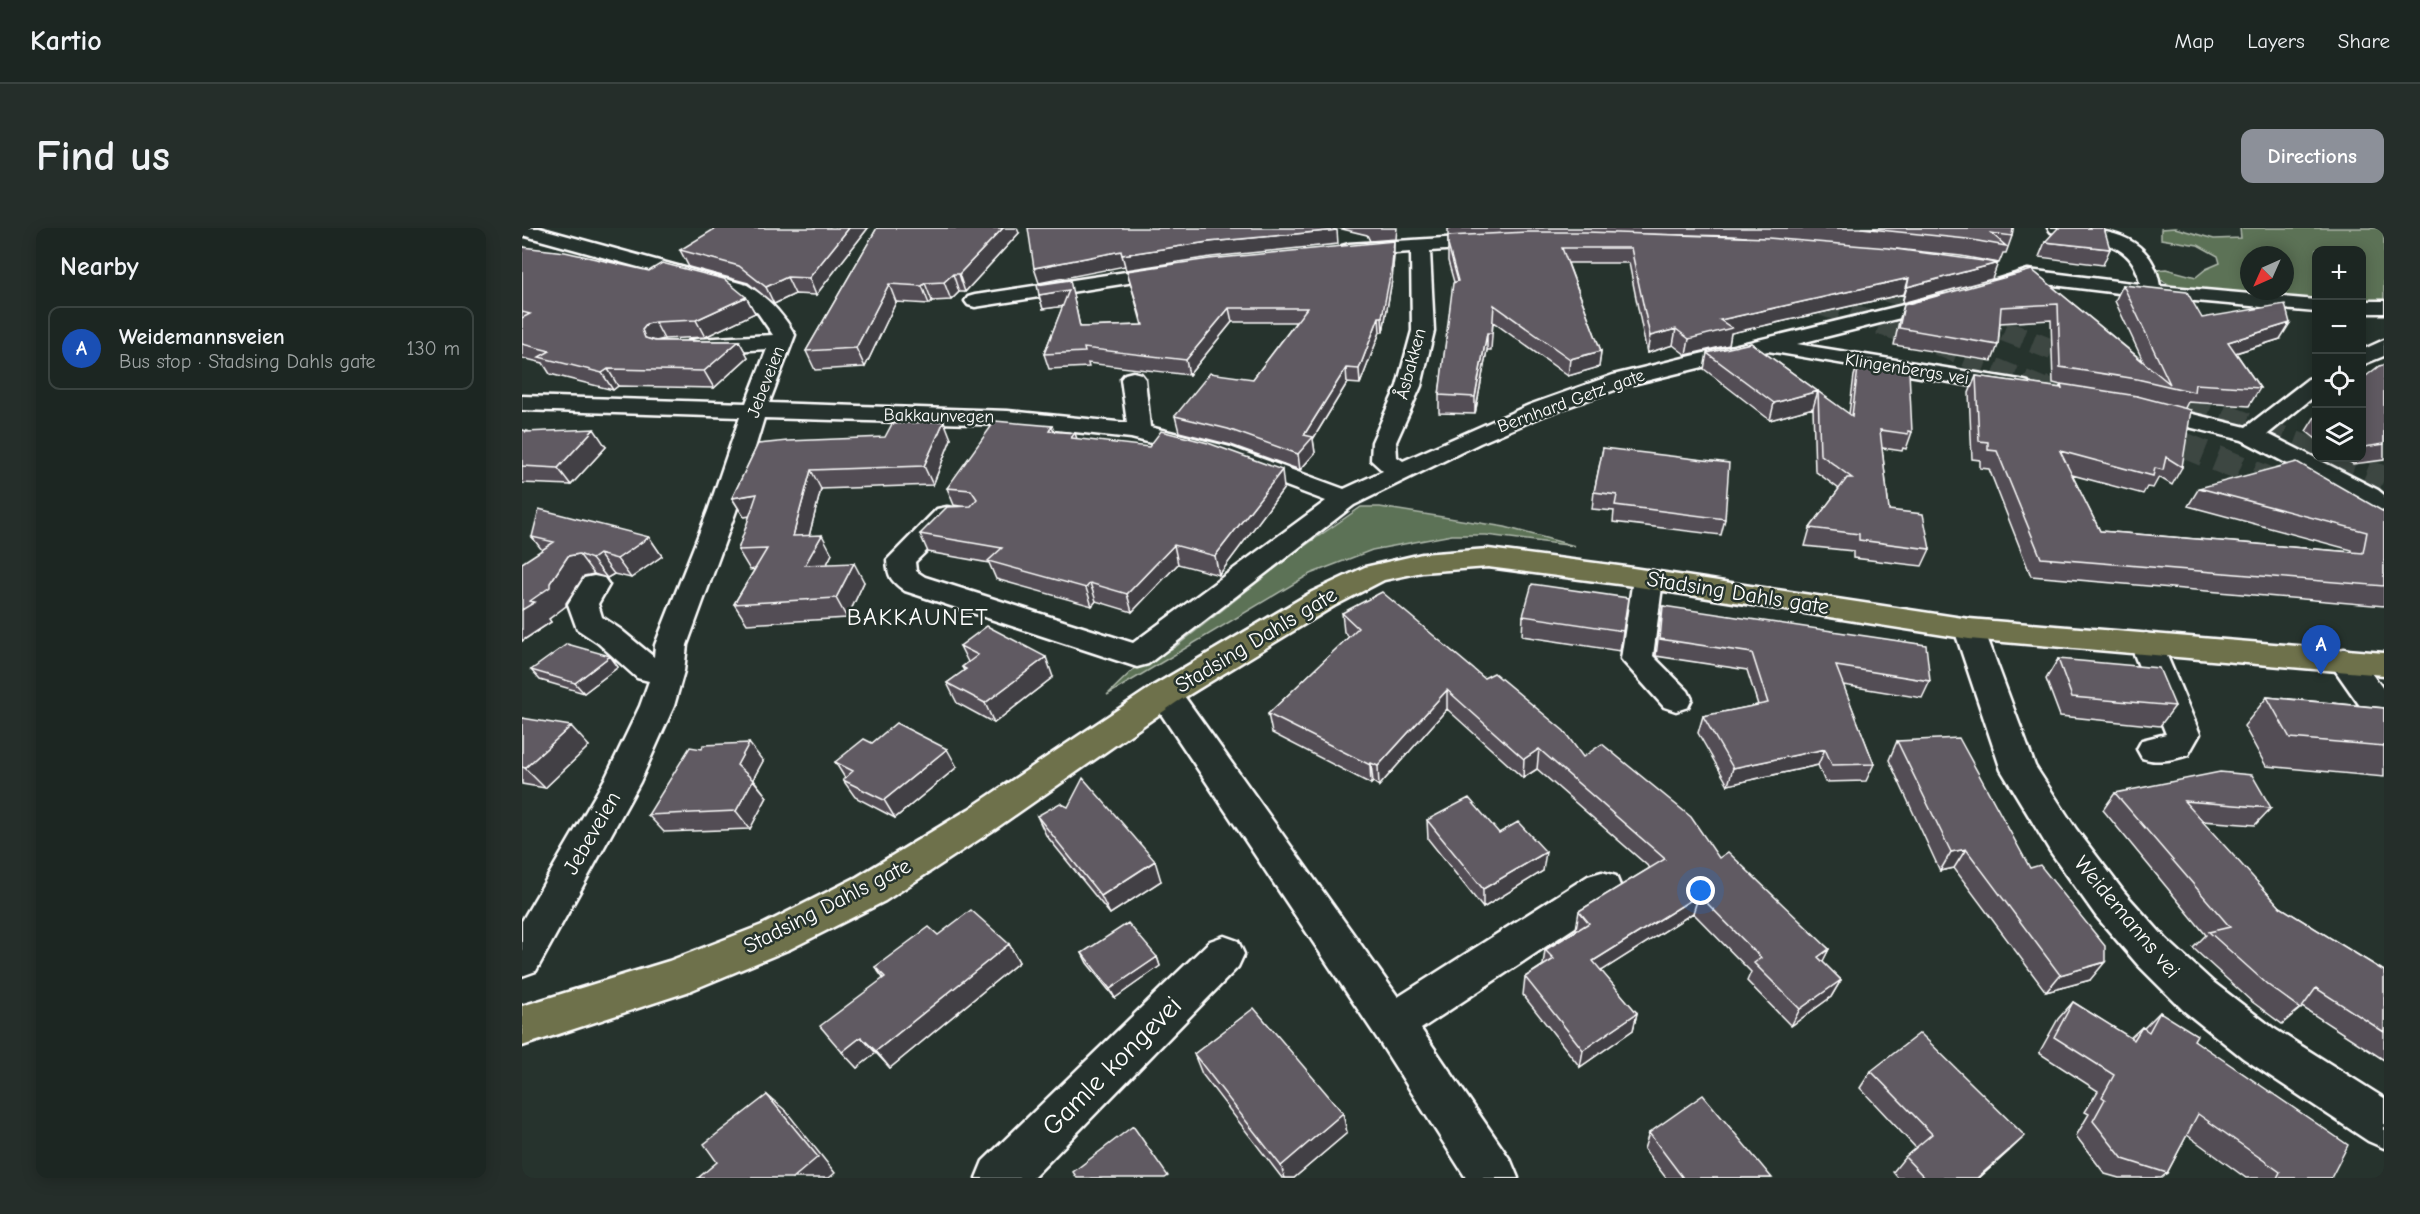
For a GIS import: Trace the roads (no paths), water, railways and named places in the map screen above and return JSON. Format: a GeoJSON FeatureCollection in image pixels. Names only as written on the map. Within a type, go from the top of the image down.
{"type":"FeatureCollection","features":[{"type":"Feature","properties":{"kind":"main road","name":"Stadsing Dahls gate"},"geometry":{"type":"LineString","coordinates":[[522,1026],[672,980],[776,937],[871,889],[982,819],[1165,694],[1323,599],[1375,573],[1422,563],[1488,558],[1637,578],[1969,629],[2384,663]]}},
{"type":"Feature","properties":{"kind":"street"},"geometry":{"type":"LineString","coordinates":[[2057,228],[2093,234],[2129,248],[2143,259],[2151,291]]}},
{"type":"Feature","properties":{"kind":"street","name":"Jebeveien"},"geometry":{"type":"LineString","coordinates":[[522,229],[740,289],[774,315],[784,335],[754,412],[722,511],[671,645],[668,671],[657,706],[622,782],[522,958]]}},
{"type":"Feature","properties":{"kind":"street"},"geometry":{"type":"LineString","coordinates":[[1420,246],[1339,240],[1384,247],[1420,246],[1515,240]]}},
{"type":"Feature","properties":{"kind":"street","name":"Åsbakken"},"geometry":{"type":"LineString","coordinates":[[1400,471],[1384,460],[1384,442],[1409,386],[1423,332],[1420,246]]}},
{"type":"Feature","properties":{"kind":"street"},"geometry":{"type":"LineString","coordinates":[[975,301],[1192,268]]}},
{"type":"Feature","properties":{"kind":"street"},"geometry":{"type":"LineString","coordinates":[[1984,279],[2028,276],[2151,291],[2312,306]]}},
{"type":"Feature","properties":{"kind":"street","name":"Bernhard Getz' gate"},"geometry":{"type":"LineString","coordinates":[[968,516],[947,515],[901,560],[902,575],[915,584],[1137,656],[1345,499],[1400,471],[1537,410],[1621,380],[1961,296]]}},
{"type":"Feature","properties":{"kind":"street"},"geometry":{"type":"LineString","coordinates":[[2366,308],[2384,307]]}},
{"type":"Feature","properties":{"kind":"street"},"geometry":{"type":"LineString","coordinates":[[676,348],[782,342]]}},
{"type":"Feature","properties":{"kind":"street","name":"Klingenbergs vei"},"geometry":{"type":"LineString","coordinates":[[1766,345],[2043,390]]}},
{"type":"Feature","properties":{"kind":"street"},"geometry":{"type":"LineString","coordinates":[[2366,356],[2384,347]]}},
{"type":"Feature","properties":{"kind":"street"},"geometry":{"type":"LineString","coordinates":[[1133,379],[1139,425],[1134,431]]}},
{"type":"Feature","properties":{"kind":"street"},"geometry":{"type":"LineString","coordinates":[[2251,435],[2312,387]]}},
{"type":"Feature","properties":{"kind":"street","name":"Bakkaunvegen"},"geometry":{"type":"LineString","coordinates":[[522,403],[754,412],[1008,418],[1134,431],[1203,447],[1345,499]]}},
{"type":"Feature","properties":{"kind":"street"},"geometry":{"type":"LineString","coordinates":[[2128,405],[2251,435],[2379,499]]}},
{"type":"Feature","properties":{"kind":"street"},"geometry":{"type":"LineString","coordinates":[[1615,651],[1637,578]]}},
{"type":"Feature","properties":{"kind":"street"},"geometry":{"type":"LineString","coordinates":[[1637,578],[1637,659],[1676,699]]}},
{"type":"Feature","properties":{"kind":"street"},"geometry":{"type":"LineString","coordinates":[[594,585],[583,604],[588,622],[609,636],[648,670],[668,671]]}},
{"type":"Feature","properties":{"kind":"street","name":"Weidemanns vei"},"geometry":{"type":"LineString","coordinates":[[1969,629],[2019,770],[2063,840],[2110,904],[2152,952],[2198,996],[2258,1043],[2384,1125]]}},
{"type":"Feature","properties":{"kind":"street"},"geometry":{"type":"LineString","coordinates":[[2145,644],[2184,734],[2176,746],[2154,749]]}},
{"type":"Feature","properties":{"kind":"street"},"geometry":{"type":"LineString","coordinates":[[2344,660],[2384,714]]}},
{"type":"Feature","properties":{"kind":"street","name":"Stadsing Dahls gate"},"geometry":{"type":"LineString","coordinates":[[1165,694],[1392,1024],[1494,1178]]}},
{"type":"Feature","properties":{"kind":"street"},"geometry":{"type":"LineString","coordinates":[[1392,1024],[1602,888]]}},
{"type":"Feature","properties":{"kind":"street","name":"Gamle kongevei"},"geometry":{"type":"LineString","coordinates":[[1000,1178],[1224,954]]}},
{"type":"Feature","properties":{"kind":"tunnel"},"geometry":{"type":"LineString","coordinates":[[1857,282],[1966,316],[2094,366]]}},
{"type":"Feature","properties":{"kind":"tunnel"},"geometry":{"type":"LineString","coordinates":[[1791,295],[1924,339],[2045,389]]}},
{"type":"Feature","properties":{"kind":"tunnel"},"geometry":{"type":"LineString","coordinates":[[2148,387],[2153,389]]}},
{"type":"Feature","properties":{"kind":"tunnel"},"geometry":{"type":"LineString","coordinates":[[2042,388],[2077,402]]}},
{"type":"Feature","properties":{"kind":"tunnel"},"geometry":{"type":"LineString","coordinates":[[2149,388],[2312,450]]}},
{"type":"Feature","properties":{"kind":"tunnel"},"geometry":{"type":"LineString","coordinates":[[2144,429],[2294,490]]}},
{"type":"Feature","properties":{"kind":"tunnel"},"geometry":{"type":"LineString","coordinates":[[2340,462],[2384,479]]}},
{"type":"Feature","properties":{"kind":"place","name":"Weidemannsveien"},"geometry":{"type":"Point","coordinates":[2321,675]}},
{"type":"Feature","properties":{"kind":"district","name":"BAKKAUNET"},"geometry":{"type":"Point","coordinates":[918,617]}}]}
